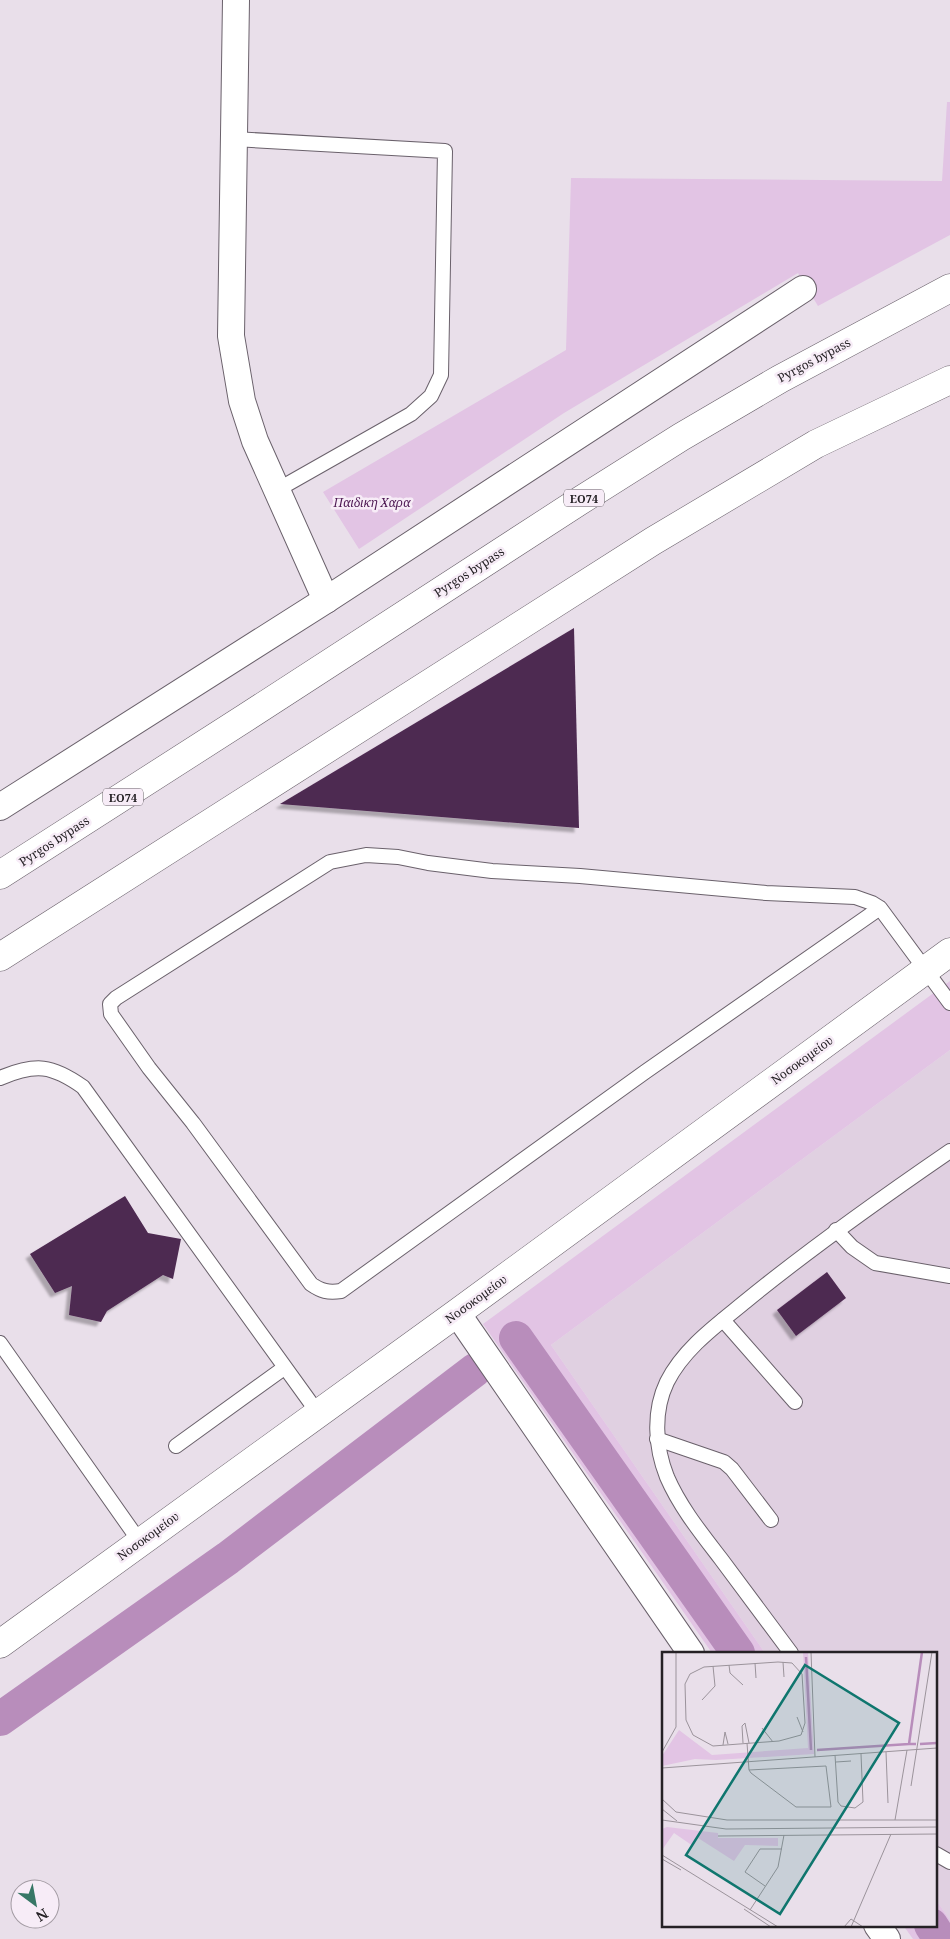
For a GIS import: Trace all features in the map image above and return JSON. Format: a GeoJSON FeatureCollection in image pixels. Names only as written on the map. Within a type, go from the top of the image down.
{"type":"FeatureCollection","features":[{"type":"Feature","properties":{"kind":"main road","name":"Pyrgos bypass"},"geometry":{"type":"LineString","coordinates":[[0,875],[237,724],[570,507],[674,442],[780,378],[950,288]]}},
{"type":"Feature","properties":{"kind":"main road"},"geometry":{"type":"LineString","coordinates":[[0,957],[653,541],[816,444],[950,380]]}},
{"type":"Feature","properties":{"kind":"main road","name":"Νοσοκομείου"},"geometry":{"type":"LineString","coordinates":[[0,1644],[457,1313],[950,952]]}},
{"type":"Feature","properties":{"kind":"street"},"geometry":{"type":"LineString","coordinates":[[236,0],[231,336],[242,401],[255,441],[326,600]]}},
{"type":"Feature","properties":{"kind":"street"},"geometry":{"type":"LineString","coordinates":[[0,807],[326,600],[803,290]]}},
{"type":"Feature","properties":{"kind":"street"},"geometry":{"type":"LineString","coordinates":[[457,1313],[690,1652]]}},
{"type":"Feature","properties":{"kind":"street"},"geometry":{"type":"LineString","coordinates":[[878,1926],[886,1939]]}},
{"type":"Feature","properties":{"kind":"lane"},"geometry":{"type":"LineString","coordinates":[[234,139],[445,151],[441,375],[431,396],[411,414],[277,490]]}},
{"type":"Feature","properties":{"kind":"lane"},"geometry":{"type":"LineString","coordinates":[[880,908],[645,1072],[341,1291],[320,1290],[311,1284],[194,1123],[149,1068],[111,1014],[110,1004],[116,998],[330,862],[366,854],[492,870],[766,892],[855,897],[880,908],[950,1003]]}},
{"type":"Feature","properties":{"kind":"lane"},"geometry":{"type":"LineString","coordinates":[[0,1078],[40,1067],[64,1074],[83,1087],[284,1368],[318,1412]]}},
{"type":"Feature","properties":{"kind":"lane"},"geometry":{"type":"LineString","coordinates":[[790,1652],[685,1512],[667,1476],[657,1439],[658,1405],[668,1381],[684,1358],[704,1336],[796,1260],[950,1151]]}},
{"type":"Feature","properties":{"kind":"lane"},"geometry":{"type":"LineString","coordinates":[[836,1230],[852,1247],[875,1263],[950,1276]]}},
{"type":"Feature","properties":{"kind":"lane"},"geometry":{"type":"LineString","coordinates":[[723,1320],[796,1402]]}},
{"type":"Feature","properties":{"kind":"lane"},"geometry":{"type":"LineString","coordinates":[[0,1343],[140,1542]]}},
{"type":"Feature","properties":{"kind":"lane"},"geometry":{"type":"LineString","coordinates":[[176,1446],[284,1368]]}},
{"type":"Feature","properties":{"kind":"lane"},"geometry":{"type":"LineString","coordinates":[[657,1439],[724,1462],[732,1469],[771,1520]]}},
{"type":"Feature","properties":{"kind":"lane"},"geometry":{"type":"LineString","coordinates":[[938,1855],[950,1862]]}},
{"type":"Feature","properties":{"kind":"shaded area"},"geometry":{"type":"Polygon","coordinates":[[[950,1050],[950,1920],[938,1903],[938,1652],[764,1652],[551,1345],[950,1050]]]}},
{"type":"Feature","properties":{"kind":"green space","name":"Παιδικη Χαρα"},"geometry":{"type":"Polygon","coordinates":[[[947,102],[950,102],[950,235],[818,306],[798,273],[564,413],[359,549],[323,492],[566,350],[571,178],[942,181],[947,102]]]}},
{"type":"Feature","properties":{"kind":"green space"},"geometry":{"type":"Polygon","coordinates":[[[950,981],[950,1050],[551,1345],[764,1652],[711,1652],[483,1324],[950,981]]]}},
{"type":"Feature","properties":{"kind":"green space"},"geometry":{"type":"Polygon","coordinates":[[[938,1903],[950,1920],[950,1939],[913,1939],[904,1926],[938,1926],[938,1903]]]}},
{"type":"Feature","properties":{"kind":"building"},"geometry":{"type":"Polygon","coordinates":[[[574,628],[579,828],[280,804],[574,628]]]}},
{"type":"Feature","properties":{"kind":"building"},"geometry":{"type":"Polygon","coordinates":[[[125,1196],[148,1233],[181,1239],[173,1279],[163,1275],[107,1311],[101,1322],[69,1315],[72,1286],[55,1293],[30,1254],[125,1196]]]}},
{"type":"Feature","properties":{"kind":"building"},"geometry":{"type":"Polygon","coordinates":[[[827,1272],[846,1298],[796,1336],[777,1310],[827,1272]]]}},
{"type":"Feature","properties":{"kind":"waterway"},"geometry":{"type":"LineString","coordinates":[[516,1338],[737,1652]]}},
{"type":"Feature","properties":{"kind":"waterway"},"geometry":{"type":"LineString","coordinates":[[0,1719],[228,1558],[475,1370]]}},
{"type":"Feature","properties":{"kind":"waterway"},"geometry":{"type":"LineString","coordinates":[[932,1926],[940,1939]]}}]}
